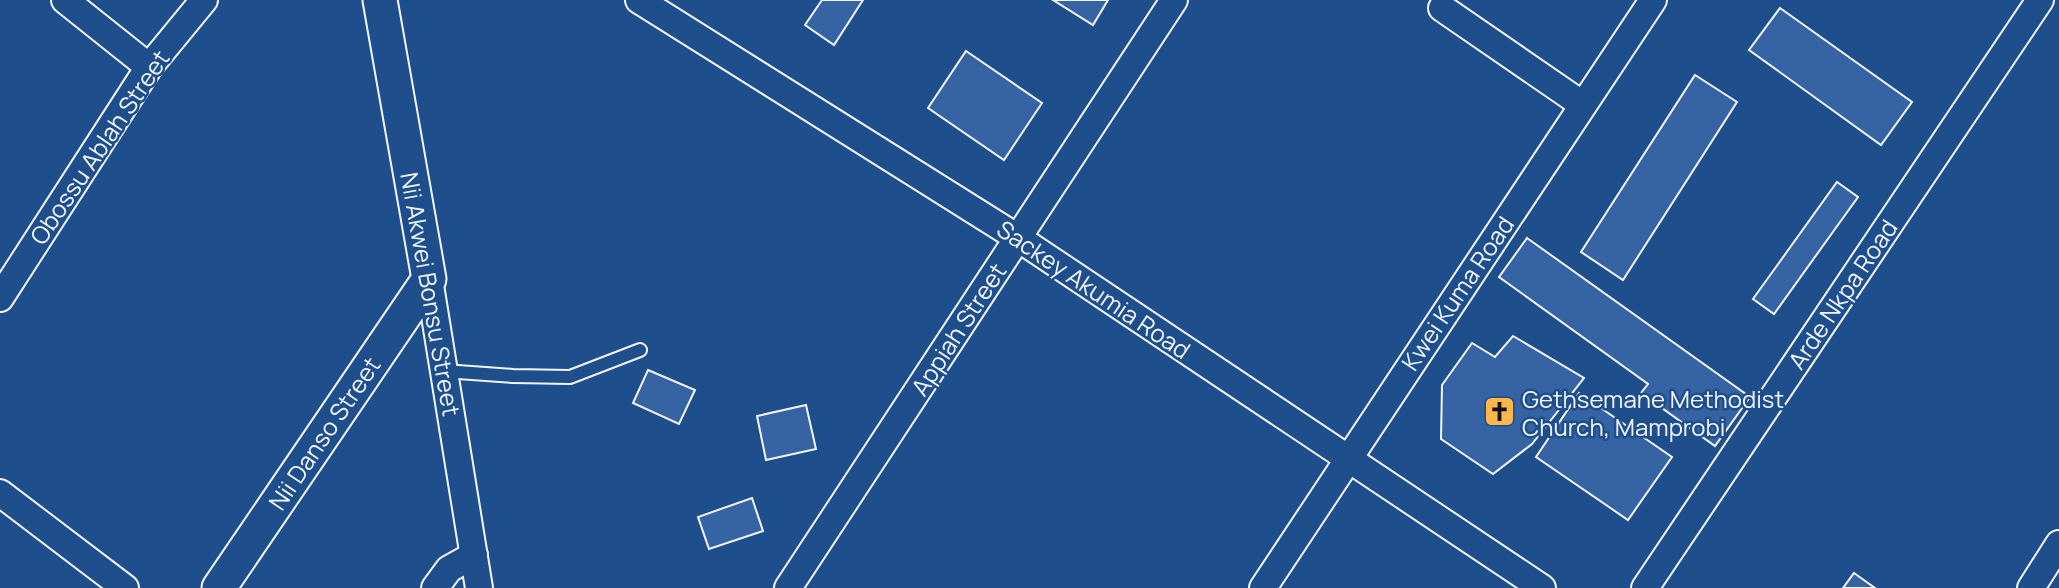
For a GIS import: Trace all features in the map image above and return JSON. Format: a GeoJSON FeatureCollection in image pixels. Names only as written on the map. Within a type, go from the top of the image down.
{"type":"FeatureCollection","features":[{"type":"Feature","properties":{"kind":"street"},"geometry":{"type":"LineString","coordinates":[[65,0],[149,67]]}},
{"type":"Feature","properties":{"kind":"street","name":"Obossu Ablah Street"},"geometry":{"type":"LineString","coordinates":[[0,298],[149,67],[204,0]]}},
{"type":"Feature","properties":{"kind":"street","name":"Nii Akwei Bonsu Street"},"geometry":{"type":"LineString","coordinates":[[380,0],[479,588]]}},
{"type":"Feature","properties":{"kind":"street","name":"Sackey Akumia Road"},"geometry":{"type":"LineString","coordinates":[[639,0],[1018,237],[1542,588]]}},
{"type":"Feature","properties":{"kind":"street","name":"Appiah Street"},"geometry":{"type":"LineString","coordinates":[[788,588],[1174,0]]}},
{"type":"Feature","properties":{"kind":"street","name":"Kwei Kuma Road"},"geometry":{"type":"LineString","coordinates":[[1263,588],[1653,0]]}},
{"type":"Feature","properties":{"kind":"street","name":"Arde Nkpa Road"},"geometry":{"type":"LineString","coordinates":[[1645,588],[2040,0]]}},
{"type":"Feature","properties":{"kind":"street"},"geometry":{"type":"LineString","coordinates":[[1442,8],[1583,105]]}},
{"type":"Feature","properties":{"kind":"street","name":"Nii Danso Street"},"geometry":{"type":"LineString","coordinates":[[219,588],[429,279]]}},
{"type":"Feature","properties":{"kind":"street"},"geometry":{"type":"LineString","coordinates":[[0,493],[125,588]]}},
{"type":"Feature","properties":{"kind":"street"},"geometry":{"type":"LineString","coordinates":[[2031,588],[2059,544]]}},
{"type":"Feature","properties":{"kind":"street"},"geometry":{"type":"LineString","coordinates":[[435,588],[449,569],[474,555]]}},
{"type":"Feature","properties":{"kind":"lane"},"geometry":{"type":"LineString","coordinates":[[444,371],[570,377],[640,350]]}},
{"type":"Feature","properties":{"kind":"building"},"geometry":{"type":"Polygon","coordinates":[[[822,0],[863,0],[834,45],[805,25],[822,0]]]}},
{"type":"Feature","properties":{"kind":"building"},"geometry":{"type":"Polygon","coordinates":[[[1053,0],[1108,0],[1093,25],[1053,0]]]}},
{"type":"Feature","properties":{"kind":"building"},"geometry":{"type":"Polygon","coordinates":[[[1780,8],[1912,102],[1881,145],[1749,50],[1780,8]]]}},
{"type":"Feature","properties":{"kind":"building"},"geometry":{"type":"Polygon","coordinates":[[[966,51],[1042,103],[1004,160],[928,108],[966,51]]]}},
{"type":"Feature","properties":{"kind":"building"},"geometry":{"type":"Polygon","coordinates":[[[1695,75],[1737,102],[1623,280],[1581,252],[1695,75]]]}},
{"type":"Feature","properties":{"kind":"building"},"geometry":{"type":"Polygon","coordinates":[[[1837,182],[1858,197],[1774,314],[1753,299],[1837,182]]]}},
{"type":"Feature","properties":{"kind":"building"},"geometry":{"type":"Polygon","coordinates":[[[1527,238],[1750,397],[1715,446],[1641,393],[1648,384],[1499,277],[1527,238]]]}},
{"type":"Feature","properties":{"kind":"building","name":"Gethsemane Methodist Church, Mamprobi"},"geometry":{"type":"Polygon","coordinates":[[[1513,336],[1584,378],[1532,444],[1493,474],[1441,439],[1442,385],[1472,343],[1495,357],[1513,336]]]}},
{"type":"Feature","properties":{"kind":"building"},"geometry":{"type":"Polygon","coordinates":[[[648,370],[695,390],[679,424],[633,403],[648,370]]]}},
{"type":"Feature","properties":{"kind":"building"},"geometry":{"type":"Polygon","coordinates":[[[1579,393],[1672,457],[1628,520],[1536,457],[1579,393]]]}},
{"type":"Feature","properties":{"kind":"building"},"geometry":{"type":"Polygon","coordinates":[[[806,405],[816,449],[766,460],[757,416],[806,405]]]}},
{"type":"Feature","properties":{"kind":"building"},"geometry":{"type":"Polygon","coordinates":[[[752,498],[763,531],[709,549],[698,517],[752,498]]]}},
{"type":"Feature","properties":{"kind":"building"},"geometry":{"type":"Polygon","coordinates":[[[1854,573],[1875,588],[1843,588],[1854,573]]]}},
{"type":"Feature","properties":{"kind":"place","name":"Gethsemane Methodist Church, Mamprobi"},"geometry":{"type":"Point","coordinates":[1499,412]}}]}
